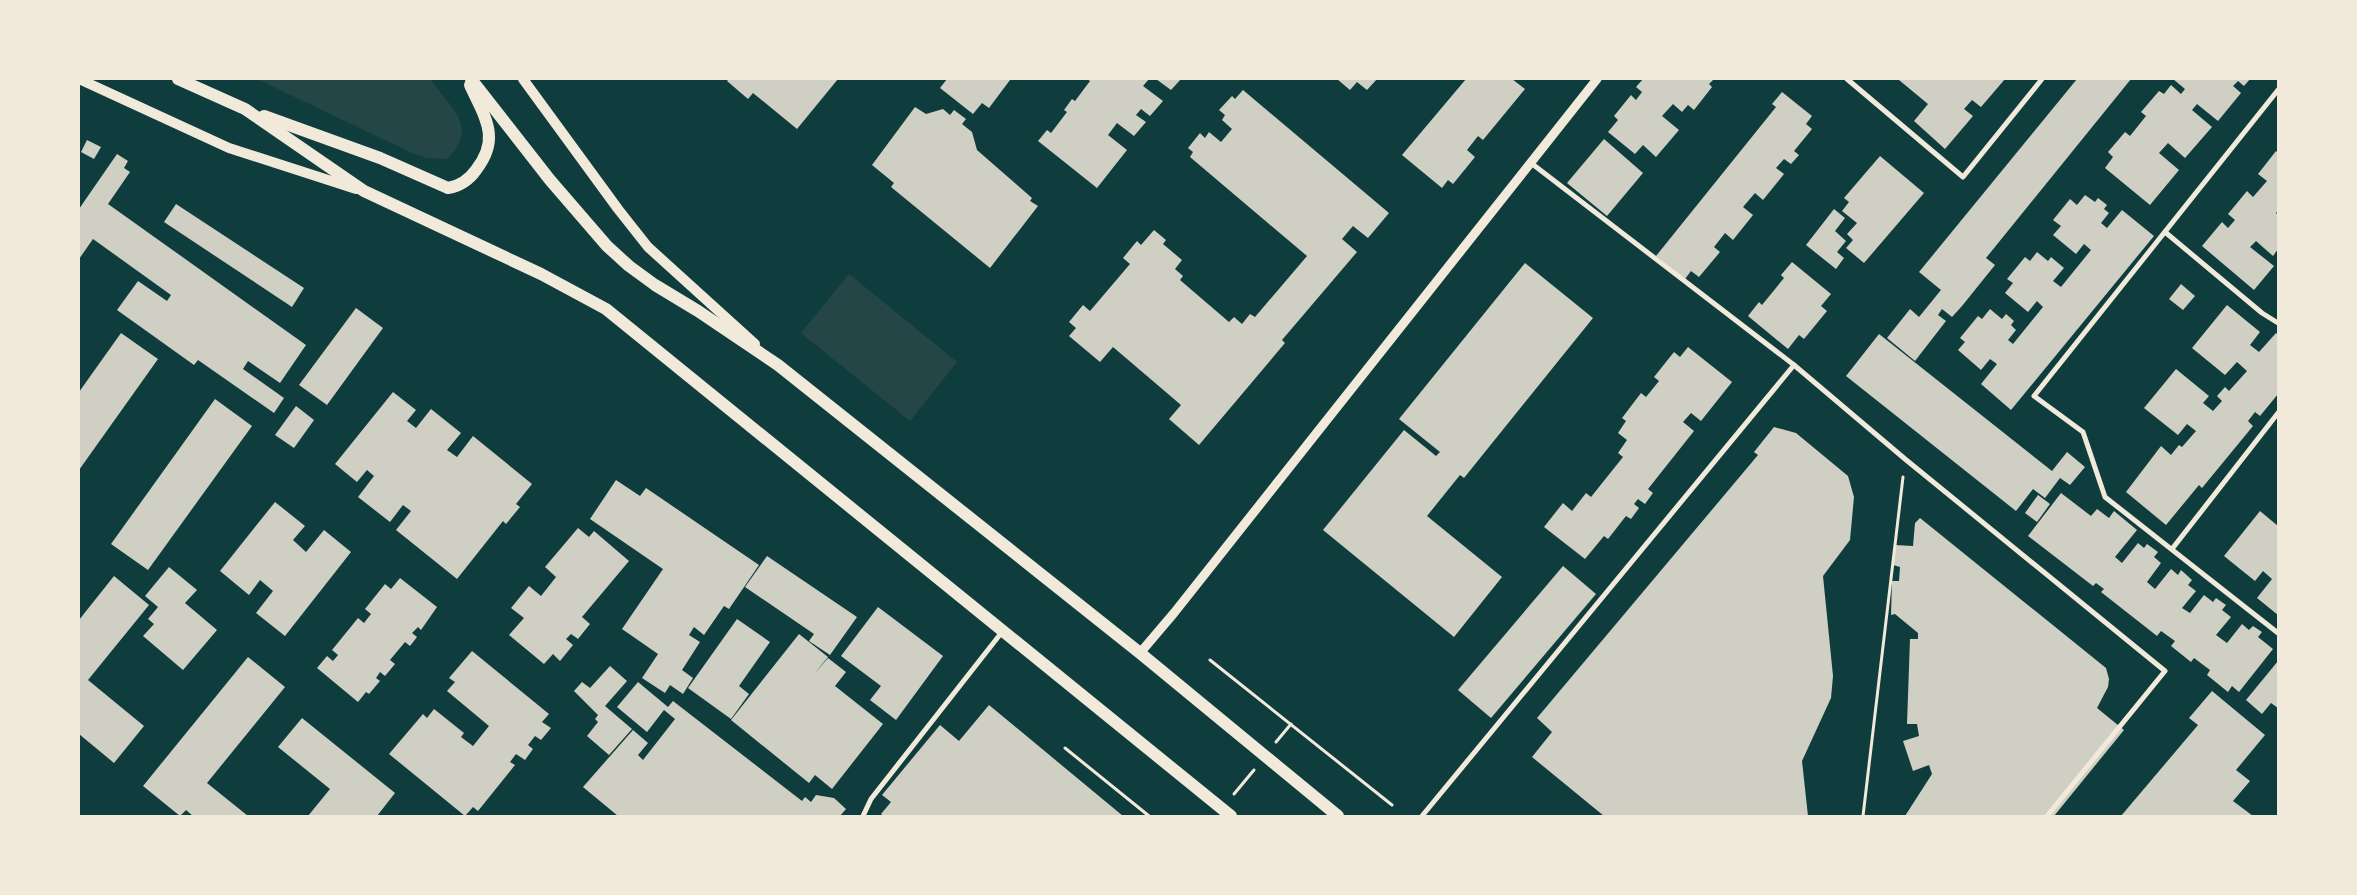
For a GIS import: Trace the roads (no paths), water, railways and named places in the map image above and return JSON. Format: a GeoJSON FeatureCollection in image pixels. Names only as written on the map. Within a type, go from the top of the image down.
{"type":"FeatureCollection","features":[{"type":"Feature","properties":{"kind":"main road"},"geometry":{"type":"LineString","coordinates":[[79,79],[230,148],[367,192],[541,274],[606,309],[1231,816]]}},
{"type":"Feature","properties":{"kind":"main road"},"geometry":{"type":"LineString","coordinates":[[178,79],[245,109],[380,158],[448,188],[458,186],[475,173],[490,147],[490,133],[469,79]]}},
{"type":"Feature","properties":{"kind":"main road"},"geometry":{"type":"LineString","coordinates":[[469,79],[550,180],[607,246],[629,266],[655,285],[698,311],[778,365]]}},
{"type":"Feature","properties":{"kind":"main road"},"geometry":{"type":"LineString","coordinates":[[523,79],[618,209],[648,246],[778,365],[1140,653],[1338,816]]}},
{"type":"Feature","properties":{"kind":"main road"},"geometry":{"type":"LineString","coordinates":[[245,109],[367,192]]}},
{"type":"Feature","properties":{"kind":"street"},"geometry":{"type":"LineString","coordinates":[[1140,653],[1181,606],[1597,79]]}},
{"type":"Feature","properties":{"kind":"street"},"geometry":{"type":"LineString","coordinates":[[1847,79],[1963,177],[2042,79]]}},
{"type":"Feature","properties":{"kind":"street"},"geometry":{"type":"LineString","coordinates":[[2278,90],[2034,396],[2083,432],[2106,497],[2278,633]]}},
{"type":"Feature","properties":{"kind":"street"},"geometry":{"type":"LineString","coordinates":[[1531,163],[1794,365],[1905,459],[2165,671],[2047,816]]}},
{"type":"Feature","properties":{"kind":"street"},"geometry":{"type":"LineString","coordinates":[[2165,232],[2262,313],[2278,323]]}},
{"type":"Feature","properties":{"kind":"street"},"geometry":{"type":"LineString","coordinates":[[1422,816],[1794,365]]}},
{"type":"Feature","properties":{"kind":"street"},"geometry":{"type":"LineString","coordinates":[[2172,549],[2278,413]]}},
{"type":"Feature","properties":{"kind":"street"},"geometry":{"type":"LineString","coordinates":[[864,816],[871,798],[1002,632]]}}]}
